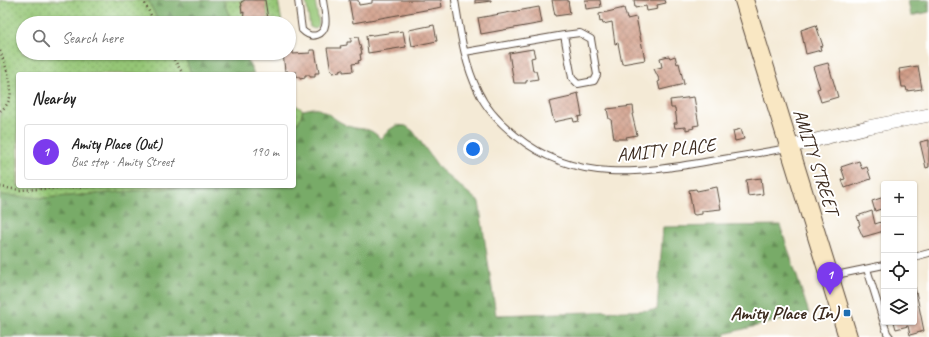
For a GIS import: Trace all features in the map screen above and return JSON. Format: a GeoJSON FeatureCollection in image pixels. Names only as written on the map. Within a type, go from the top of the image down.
{"type":"FeatureCollection","features":[{"type":"Feature","properties":{"kind":"main road","name":"AMITY STREET"},"geometry":{"type":"LineString","coordinates":[[744,0],[788,147],[830,276],[848,337]]}},
{"type":"Feature","properties":{"kind":"street"},"geometry":{"type":"LineString","coordinates":[[788,147],[929,115]]}},
{"type":"Feature","properties":{"kind":"lane"},"geometry":{"type":"LineString","coordinates":[[298,0],[302,30],[314,36],[320,33],[325,26],[323,0]]}},
{"type":"Feature","properties":{"kind":"lane","name":"AMITY PLACE"},"geometry":{"type":"LineString","coordinates":[[455,0],[465,52],[477,90],[495,116],[507,129],[538,152],[578,168],[609,171],[646,171],[788,147]]}},
{"type":"Feature","properties":{"kind":"lane"},"geometry":{"type":"LineString","coordinates":[[465,52],[580,32],[591,39],[596,74],[594,81],[578,84],[572,78],[564,35]]}},
{"type":"Feature","properties":{"kind":"lane"},"geometry":{"type":"LineString","coordinates":[[917,256],[929,253]]}},
{"type":"Feature","properties":{"kind":"lane"},"geometry":{"type":"LineString","coordinates":[[830,276],[881,266]]}},
{"type":"Feature","properties":{"kind":"lane"},"geometry":{"type":"LineString","coordinates":[[867,269],[887,333],[890,337]]}},
{"type":"Feature","properties":{"kind":"path"},"geometry":{"type":"LineString","coordinates":[[143,0],[151,16]]}},
{"type":"Feature","properties":{"kind":"path"},"geometry":{"type":"LineString","coordinates":[[0,51],[10,79],[11,92],[9,102],[0,111]]}},
{"type":"Feature","properties":{"kind":"path"},"geometry":{"type":"LineString","coordinates":[[174,60],[182,72]]}},
{"type":"Feature","properties":{"kind":"path"},"geometry":{"type":"LineString","coordinates":[[0,187],[20,190],[58,188]]}},
{"type":"Feature","properties":{"kind":"green space"},"geometry":{"type":"Polygon","coordinates":[[[0,0],[148,0],[156,16],[16,16],[16,60],[186,60],[190,72],[16,72],[16,188],[175,188],[44,198],[0,195],[0,0]]]}},
{"type":"Feature","properties":{"kind":"green space"},"geometry":{"type":"Polygon","coordinates":[[[148,0],[223,0],[229,16],[156,16],[148,0]]]}},
{"type":"Feature","properties":{"kind":"green space"},"geometry":{"type":"Polygon","coordinates":[[[223,0],[245,0],[242,2],[242,12],[244,12],[244,16],[229,16],[223,0]]]}},
{"type":"Feature","properties":{"kind":"green space"},"geometry":{"type":"Polygon","coordinates":[[[265,0],[278,0],[281,16],[268,16],[265,0]]]}},
{"type":"Feature","properties":{"kind":"green space"},"geometry":{"type":"Polygon","coordinates":[[[306,0],[315,1],[319,25],[315,29],[310,27],[306,0]]]}},
{"type":"Feature","properties":{"kind":"green space"},"geometry":{"type":"Polygon","coordinates":[[[908,0],[929,0],[929,12],[911,16],[908,0]]]}},
{"type":"Feature","properties":{"kind":"green space"},"geometry":{"type":"Polygon","coordinates":[[[186,60],[247,60],[253,72],[190,72],[186,60]]]}},
{"type":"Feature","properties":{"kind":"green space"},"geometry":{"type":"Polygon","coordinates":[[[296,105],[303,110],[299,122],[296,123],[296,105]]]}},
{"type":"Feature","properties":{"kind":"green space"},"geometry":{"type":"Polygon","coordinates":[[[313,108],[321,110],[350,127],[371,131],[381,139],[389,130],[397,125],[406,126],[413,131],[440,169],[479,202],[496,315],[657,310],[663,227],[780,225],[809,313],[724,334],[725,337],[0,337],[0,195],[44,198],[175,188],[296,188],[296,123],[299,122],[303,110],[313,108]]]}},
{"type":"Feature","properties":{"kind":"building"},"geometry":{"type":"Polygon","coordinates":[[[245,0],[265,0],[268,16],[244,16],[241,2],[245,0]]]}},
{"type":"Feature","properties":{"kind":"building"},"geometry":{"type":"Polygon","coordinates":[[[349,0],[358,0],[359,5],[372,3],[372,0],[441,0],[442,7],[353,23],[349,0]]]}},
{"type":"Feature","properties":{"kind":"building"},"geometry":{"type":"Polygon","coordinates":[[[475,0],[491,0],[491,1],[475,3],[475,0]]]}},
{"type":"Feature","properties":{"kind":"building"},"geometry":{"type":"Polygon","coordinates":[[[552,0],[568,0],[570,14],[555,16],[552,0]]]}},
{"type":"Feature","properties":{"kind":"building"},"geometry":{"type":"Polygon","coordinates":[[[585,0],[600,0],[601,7],[586,9],[585,0]]]}},
{"type":"Feature","properties":{"kind":"building"},"geometry":{"type":"Polygon","coordinates":[[[634,0],[665,0],[666,3],[657,5],[658,9],[647,11],[646,6],[635,8],[634,0]]]}},
{"type":"Feature","properties":{"kind":"building"},"geometry":{"type":"Polygon","coordinates":[[[539,7],[542,23],[481,34],[478,18],[539,7]]]}},
{"type":"Feature","properties":{"kind":"building"},"geometry":{"type":"Polygon","coordinates":[[[624,8],[627,19],[636,17],[645,60],[622,64],[618,43],[615,44],[612,22],[603,24],[602,21],[600,22],[599,14],[624,8]]]}},
{"type":"Feature","properties":{"kind":"building"},"geometry":{"type":"Polygon","coordinates":[[[434,25],[437,41],[412,46],[409,30],[434,25]]]}},
{"type":"Feature","properties":{"kind":"building"},"geometry":{"type":"Polygon","coordinates":[[[816,25],[823,46],[820,47],[821,50],[806,54],[801,30],[816,25]]]}},
{"type":"Feature","properties":{"kind":"building"},"geometry":{"type":"Polygon","coordinates":[[[403,31],[406,47],[368,53],[366,36],[403,31]]]}},
{"type":"Feature","properties":{"kind":"building"},"geometry":{"type":"Polygon","coordinates":[[[358,37],[362,54],[360,54],[361,60],[358,61],[359,63],[352,64],[353,71],[343,72],[343,69],[339,70],[340,72],[333,73],[333,71],[331,71],[327,48],[341,48],[340,46],[347,45],[347,42],[351,42],[351,38],[358,37]]]}},
{"type":"Feature","properties":{"kind":"building"},"geometry":{"type":"Polygon","coordinates":[[[533,49],[535,57],[531,58],[533,71],[536,71],[538,79],[526,81],[526,83],[514,83],[509,53],[533,49]]]}},
{"type":"Feature","properties":{"kind":"building"},"geometry":{"type":"Polygon","coordinates":[[[310,50],[315,50],[319,73],[315,73],[315,77],[305,75],[305,78],[300,79],[300,77],[297,77],[296,72],[285,71],[284,60],[296,60],[296,54],[310,53],[310,50]]]}},
{"type":"Feature","properties":{"kind":"building"},"geometry":{"type":"Polygon","coordinates":[[[669,56],[670,58],[675,56],[677,64],[679,63],[684,84],[660,90],[658,82],[660,81],[654,69],[662,67],[660,58],[669,56]]]}},
{"type":"Feature","properties":{"kind":"building"},"geometry":{"type":"Polygon","coordinates":[[[828,63],[838,97],[821,102],[817,89],[820,88],[813,67],[828,63]]]}},
{"type":"Feature","properties":{"kind":"building"},"geometry":{"type":"Polygon","coordinates":[[[918,66],[922,89],[907,91],[906,87],[902,87],[899,69],[918,66]]]}},
{"type":"Feature","properties":{"kind":"building"},"geometry":{"type":"Polygon","coordinates":[[[578,93],[582,116],[578,117],[579,121],[574,122],[573,118],[554,122],[549,102],[571,97],[571,95],[578,93]]]}},
{"type":"Feature","properties":{"kind":"building"},"geometry":{"type":"Polygon","coordinates":[[[694,97],[699,125],[693,126],[694,128],[686,130],[686,127],[675,128],[674,123],[677,123],[675,108],[671,108],[670,100],[694,97]]]}},
{"type":"Feature","properties":{"kind":"building"},"geometry":{"type":"Polygon","coordinates":[[[633,106],[634,114],[632,114],[637,135],[626,137],[627,139],[614,139],[611,119],[609,119],[607,109],[633,106]]]}},
{"type":"Feature","properties":{"kind":"building"},"geometry":{"type":"Polygon","coordinates":[[[741,129],[744,139],[735,141],[733,131],[741,129]]]}},
{"type":"Feature","properties":{"kind":"building"},"geometry":{"type":"Polygon","coordinates":[[[929,140],[929,167],[926,168],[920,142],[929,140]]]}},
{"type":"Feature","properties":{"kind":"building"},"geometry":{"type":"Polygon","coordinates":[[[859,161],[862,169],[867,167],[871,179],[845,188],[842,180],[845,179],[841,167],[859,161]]]}},
{"type":"Feature","properties":{"kind":"building"},"geometry":{"type":"Polygon","coordinates":[[[761,178],[763,194],[748,196],[746,180],[761,178]]]}},
{"type":"Feature","properties":{"kind":"building"},"geometry":{"type":"Polygon","coordinates":[[[717,187],[721,209],[702,211],[702,214],[693,214],[689,190],[696,189],[697,191],[717,187]]]}},
{"type":"Feature","properties":{"kind":"building"},"geometry":{"type":"Polygon","coordinates":[[[881,198],[881,209],[875,211],[872,201],[881,198]]]}},
{"type":"Feature","properties":{"kind":"building"},"geometry":{"type":"Polygon","coordinates":[[[872,211],[875,224],[881,222],[881,232],[863,237],[858,226],[860,225],[857,216],[872,211]]]}},
{"type":"Feature","properties":{"kind":"building"},"geometry":{"type":"Polygon","coordinates":[[[917,297],[924,331],[910,335],[908,326],[896,329],[895,325],[917,325],[917,297]]]}},
{"type":"Feature","properties":{"kind":"place","name":"Amity Place (Out)"},"geometry":{"type":"Point","coordinates":[830,295]}},
{"type":"Feature","properties":{"kind":"place","name":"Amity Place (In)"},"geometry":{"type":"Point","coordinates":[847,313]}}]}
